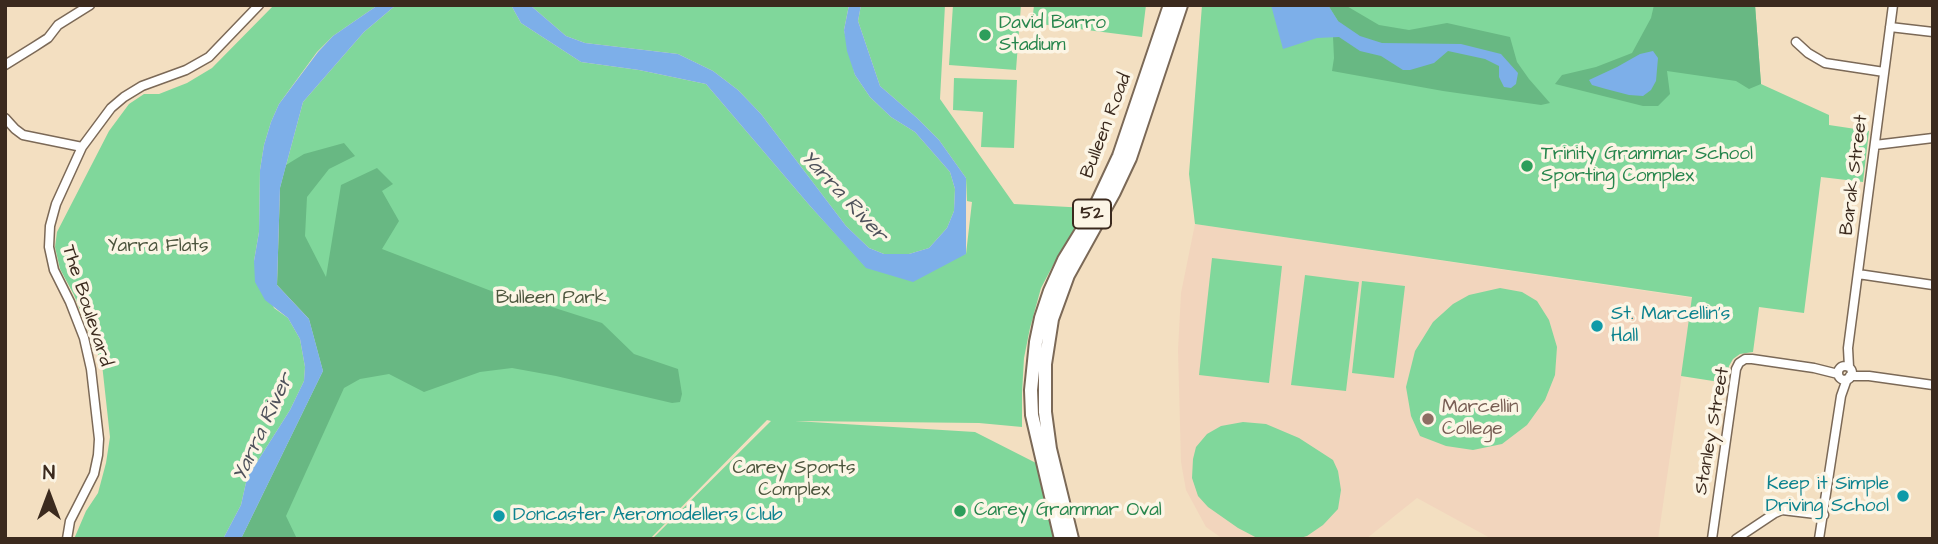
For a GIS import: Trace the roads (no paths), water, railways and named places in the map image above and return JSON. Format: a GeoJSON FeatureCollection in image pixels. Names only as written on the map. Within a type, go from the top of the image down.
{"type":"FeatureCollection","features":[{"type":"Feature","properties":{"kind":"highway","name":"Bulleen Road"},"geometry":{"type":"LineString","coordinates":[[1061,539],[1032,415],[1031,390],[1036,342],[1050,291],[1064,260],[1091,216],[1119,156],[1170,5]]}},
{"type":"Feature","properties":{"kind":"highway","name":"Bulleen Road"},"geometry":{"type":"LineString","coordinates":[[1072,539],[1050,449],[1045,412],[1045,364],[1052,319],[1068,275],[1130,158],[1181,5]]}},
{"type":"Feature","properties":{"kind":"street"},"geometry":{"type":"LineString","coordinates":[[5,65],[48,38],[58,25],[90,5]]}},
{"type":"Feature","properties":{"kind":"street","name":"The Boulevard"},"geometry":{"type":"LineString","coordinates":[[67,539],[70,520],[94,474],[99,439],[91,369],[83,338],[70,302],[54,270],[49,247],[50,226],[56,204],[82,147],[99,123],[124,97],[142,86],[186,71],[209,57],[259,5]]}},
{"type":"Feature","properties":{"kind":"street","name":"Barak Street"},"geometry":{"type":"LineString","coordinates":[[1821,539],[1893,5]]}},
{"type":"Feature","properties":{"kind":"street"},"geometry":{"type":"LineString","coordinates":[[1890,27],[1933,32]]}},
{"type":"Feature","properties":{"kind":"street"},"geometry":{"type":"LineString","coordinates":[[1796,42],[1825,63],[1884,72]]}},
{"type":"Feature","properties":{"kind":"street"},"geometry":{"type":"LineString","coordinates":[[5,118],[23,135],[82,147]]}},
{"type":"Feature","properties":{"kind":"street"},"geometry":{"type":"LineString","coordinates":[[1875,145],[1933,138]]}},
{"type":"Feature","properties":{"kind":"street"},"geometry":{"type":"LineString","coordinates":[[1858,274],[1933,285]]}},
{"type":"Feature","properties":{"kind":"street","name":"Stanley Street"},"geometry":{"type":"LineString","coordinates":[[1712,539],[1737,366],[1742,361],[1752,359],[1933,385]]}},
{"type":"Feature","properties":{"kind":"street"},"geometry":{"type":"LineString","coordinates":[[1737,539],[1782,510],[1824,514]]}},
{"type":"Feature","properties":{"kind":"water"},"geometry":{"type":"Polygon","coordinates":[[[378,5],[396,5],[364,32],[303,102],[280,188],[277,285],[309,319],[323,371],[241,539],[223,539],[241,505],[247,478],[290,410],[304,381],[305,367],[300,339],[288,318],[265,300],[255,282],[254,261],[259,232],[260,170],[264,145],[279,104],[318,52],[333,36],[378,5]]]}},
{"type":"Feature","properties":{"kind":"water"},"geometry":{"type":"Polygon","coordinates":[[[511,5],[530,5],[566,36],[585,43],[678,54],[713,71],[738,90],[761,114],[846,226],[869,248],[884,254],[909,254],[929,248],[947,228],[954,211],[955,189],[950,172],[915,132],[891,117],[870,97],[855,75],[844,30],[849,5],[861,5],[858,21],[880,86],[939,140],[966,178],[966,254],[913,282],[866,268],[706,84],[639,70],[581,62],[521,23],[511,5]]]}},
{"type":"Feature","properties":{"kind":"water"},"geometry":{"type":"Polygon","coordinates":[[[1271,5],[1328,5],[1338,21],[1360,36],[1382,43],[1461,44],[1501,54],[1518,73],[1516,84],[1511,88],[1504,87],[1499,77],[1499,66],[1485,59],[1448,51],[1434,63],[1403,70],[1381,56],[1360,51],[1339,37],[1317,38],[1283,49],[1271,5]]]}},
{"type":"Feature","properties":{"kind":"water"},"geometry":{"type":"Polygon","coordinates":[[[1653,51],[1658,58],[1656,81],[1651,90],[1643,96],[1592,85],[1589,80],[1640,54],[1653,51]]]}},
{"type":"Feature","properties":{"kind":"place","name":"David Barro Stadium"},"geometry":{"type":"Point","coordinates":[985,35]}},
{"type":"Feature","properties":{"kind":"place","name":"Trinity Grammar School Sporting Complex"},"geometry":{"type":"Point","coordinates":[1527,166]}},
{"type":"Feature","properties":{"kind":"place","name":"St. Marcellin's Hall"},"geometry":{"type":"Point","coordinates":[1597,326]}},
{"type":"Feature","properties":{"kind":"place","name":"Marcellin College"},"geometry":{"type":"Point","coordinates":[1428,419]}},
{"type":"Feature","properties":{"kind":"place","name":"Keep it Simple Driving School"},"geometry":{"type":"Point","coordinates":[1903,496]}},
{"type":"Feature","properties":{"kind":"place","name":"Carey Grammar Oval"},"geometry":{"type":"Point","coordinates":[960,511]}},
{"type":"Feature","properties":{"kind":"place","name":"Doncaster Aeromodellers Club"},"geometry":{"type":"Point","coordinates":[499,516]}},
{"type":"Feature","properties":{"kind":"water label","name":"Yarra River"},"geometry":{"type":"Point","coordinates":[843,197]}},
{"type":"Feature","properties":{"kind":"water label","name":"Yarra River"},"geometry":{"type":"Point","coordinates":[264,428]}},
{"type":"Feature","properties":{"kind":"park label","name":"Yarra Flats"},"geometry":{"type":"Point","coordinates":[158,247]}},
{"type":"Feature","properties":{"kind":"park label","name":"Bulleen Park"},"geometry":{"type":"Point","coordinates":[551,299]}},
{"type":"Feature","properties":{"kind":"park label","name":"Carey Sports Complex"},"geometry":{"type":"Point","coordinates":[794,480]}}]}
